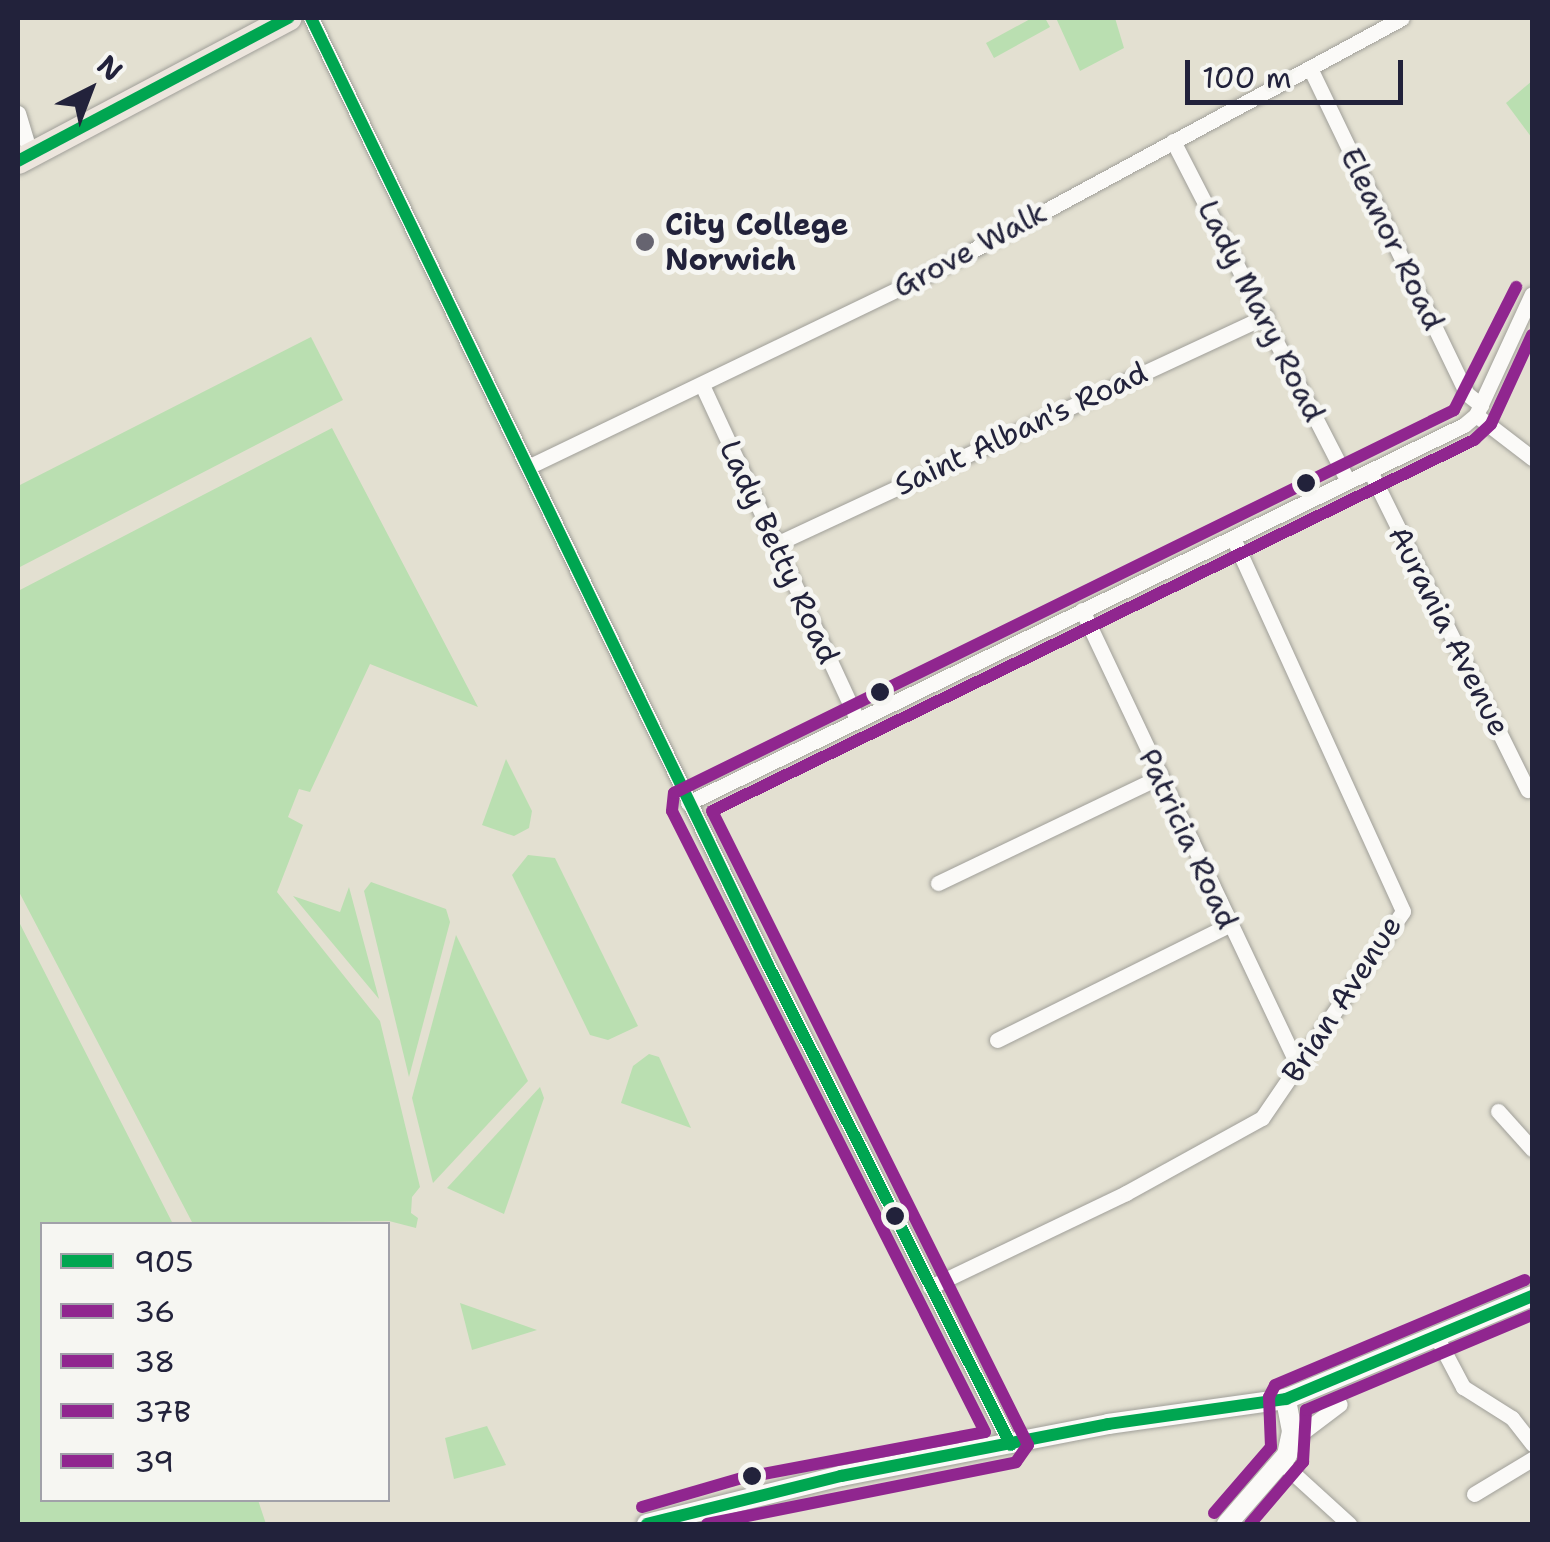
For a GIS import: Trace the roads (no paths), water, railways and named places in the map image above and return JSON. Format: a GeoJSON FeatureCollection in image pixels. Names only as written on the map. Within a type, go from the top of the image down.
{"type":"FeatureCollection","features":[{"type":"Feature","properties":{"kind":"main road"},"geometry":{"type":"LineString","coordinates":[[24,157],[288,18]]}},
{"type":"Feature","properties":{"kind":"street"},"geometry":{"type":"LineString","coordinates":[[311,18],[530,466],[688,802],[1011,1445]]}},
{"type":"Feature","properties":{"kind":"street","name":"Grove Walk"},"geometry":{"type":"LineString","coordinates":[[530,466],[925,276],[1402,18]]}},
{"type":"Feature","properties":{"kind":"street","name":"Eleanor Road"},"geometry":{"type":"LineString","coordinates":[[1310,68],[1467,394],[1478,410],[1532,458]]}},
{"type":"Feature","properties":{"kind":"street"},"geometry":{"type":"LineString","coordinates":[[18,113],[24,157]]}},
{"type":"Feature","properties":{"kind":"street","name":"Lady Mary Road"},"geometry":{"type":"LineString","coordinates":[[1172,141],[1266,316],[1348,481]]}},
{"type":"Feature","properties":{"kind":"street"},"geometry":{"type":"LineString","coordinates":[[688,802],[1370,471],[1478,410],[1532,294]]}},
{"type":"Feature","properties":{"kind":"street","name":"Saint Alban's Road"},"geometry":{"type":"LineString","coordinates":[[776,544],[1266,316]]}},
{"type":"Feature","properties":{"kind":"street","name":"Lady Betty Road"},"geometry":{"type":"LineString","coordinates":[[702,385],[857,719]]}},
{"type":"Feature","properties":{"kind":"street","name":"Aurania Avenue"},"geometry":{"type":"LineString","coordinates":[[1370,471],[1528,790]]}},
{"type":"Feature","properties":{"kind":"street","name":"Brian Avenue"},"geometry":{"type":"LineString","coordinates":[[930,1287],[1126,1193],[1262,1118],[1404,912],[1402,897],[1233,538]]}},
{"type":"Feature","properties":{"kind":"street","name":"Patricia Road"},"geometry":{"type":"LineString","coordinates":[[1082,610],[1227,926],[1298,1066]]}},
{"type":"Feature","properties":{"kind":"street"},"geometry":{"type":"LineString","coordinates":[[938,882],[1159,777]]}},
{"type":"Feature","properties":{"kind":"street"},"geometry":{"type":"LineString","coordinates":[[996,1040],[1227,926]]}},
{"type":"Feature","properties":{"kind":"street"},"geometry":{"type":"LineString","coordinates":[[1498,1111],[1532,1150]]}},
{"type":"Feature","properties":{"kind":"street"},"geometry":{"type":"LineString","coordinates":[[647,1524],[671,1521],[746,1495],[1147,1418],[1286,1400],[1532,1296]]}},
{"type":"Feature","properties":{"kind":"street"},"geometry":{"type":"LineString","coordinates":[[1436,1336],[1463,1387],[1512,1418],[1532,1444]]}},
{"type":"Feature","properties":{"kind":"street"},"geometry":{"type":"LineString","coordinates":[[1286,1400],[1292,1441]]}},
{"type":"Feature","properties":{"kind":"street"},"geometry":{"type":"LineString","coordinates":[[1227,1524],[1282,1462],[1292,1441],[1340,1404]]}},
{"type":"Feature","properties":{"kind":"street"},"geometry":{"type":"LineString","coordinates":[[1474,1494],[1490,1477],[1532,1458]]}},
{"type":"Feature","properties":{"kind":"street"},"geometry":{"type":"LineString","coordinates":[[1282,1462],[1350,1524]]}},
{"type":"Feature","properties":{"kind":"place","name":"City College Norwich"},"geometry":{"type":"Point","coordinates":[645,242]}}]}
